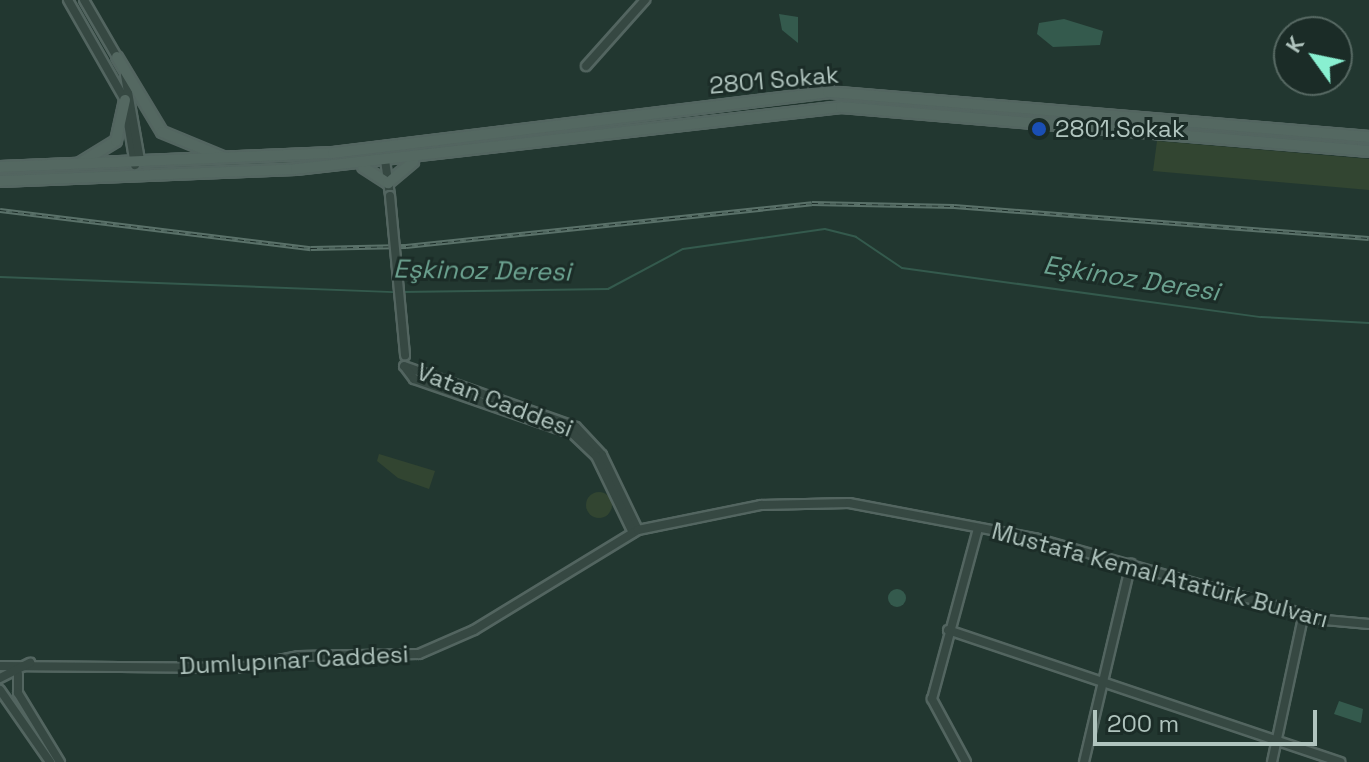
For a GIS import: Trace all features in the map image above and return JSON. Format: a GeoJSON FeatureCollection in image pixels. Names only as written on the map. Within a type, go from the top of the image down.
{"type":"FeatureCollection","features":[{"type":"Feature","properties":{"kind":"main road"},"geometry":{"type":"LineString","coordinates":[[117,57],[162,132],[232,160]]}},
{"type":"Feature","properties":{"kind":"main road","name":"2801 Sokak"},"geometry":{"type":"LineString","coordinates":[[137,166],[383,146],[828,92],[1369,137]]}},
{"type":"Feature","properties":{"kind":"main road"},"geometry":{"type":"LineString","coordinates":[[68,166],[110,149],[121,133],[125,100]]}},
{"type":"Feature","properties":{"kind":"main road","name":"2801 Sokak"},"geometry":{"type":"LineString","coordinates":[[296,169],[841,107],[1369,151]]}},
{"type":"Feature","properties":{"kind":"main road"},"geometry":{"type":"LineString","coordinates":[[383,146],[385,160]]}},
{"type":"Feature","properties":{"kind":"main road"},"geometry":{"type":"LineString","coordinates":[[0,181],[158,178],[370,167],[388,183],[402,165],[457,151]]}},
{"type":"Feature","properties":{"kind":"main road"},"geometry":{"type":"LineString","coordinates":[[14,181],[137,166]]}},
{"type":"Feature","properties":{"kind":"main road"},"geometry":{"type":"LineString","coordinates":[[0,167],[137,166],[158,178]]}},
{"type":"Feature","properties":{"kind":"street"},"geometry":{"type":"LineString","coordinates":[[68,0],[125,100],[137,166]]}},
{"type":"Feature","properties":{"kind":"street"},"geometry":{"type":"LineString","coordinates":[[84,0],[117,57],[137,166]]}},
{"type":"Feature","properties":{"kind":"street"},"geometry":{"type":"LineString","coordinates":[[586,66],[645,0]]}},
{"type":"Feature","properties":{"kind":"street"},"geometry":{"type":"LineString","coordinates":[[385,160],[388,183]]}},
{"type":"Feature","properties":{"kind":"street","name":"Vatan Caddesi"},"geometry":{"type":"LineString","coordinates":[[388,183],[404,366],[576,427],[602,455],[636,532]]}},
{"type":"Feature","properties":{"kind":"street","name":"Mustafa Kemal Atatürk Bulvarı"},"geometry":{"type":"LineString","coordinates":[[761,505],[849,503],[978,528],[1131,563],[1304,613],[1369,624]]}},
{"type":"Feature","properties":{"kind":"street","name":"Dumlupınar Caddesi"},"geometry":{"type":"LineString","coordinates":[[0,666],[31,663],[240,668],[299,656],[419,654],[474,630],[636,532],[761,505]]}},
{"type":"Feature","properties":{"kind":"street"},"geometry":{"type":"LineString","coordinates":[[966,762],[932,699],[948,630],[978,528]]}},
{"type":"Feature","properties":{"kind":"street"},"geometry":{"type":"LineString","coordinates":[[1084,762],[1106,683],[1131,563]]}},
{"type":"Feature","properties":{"kind":"street"},"geometry":{"type":"LineString","coordinates":[[1272,762],[1304,613]]}},
{"type":"Feature","properties":{"kind":"street"},"geometry":{"type":"LineString","coordinates":[[948,630],[1340,762]]}},
{"type":"Feature","properties":{"kind":"street"},"geometry":{"type":"LineString","coordinates":[[0,678],[18,674],[31,663]]}},
{"type":"Feature","properties":{"kind":"street"},"geometry":{"type":"LineString","coordinates":[[18,674],[18,693],[60,762]]}},
{"type":"Feature","properties":{"kind":"street"},"geometry":{"type":"LineString","coordinates":[[0,690],[50,762]]}},
{"type":"Feature","properties":{"kind":"shaded area"},"geometry":{"type":"Polygon","coordinates":[[[779,14],[798,17],[798,43],[782,30],[779,14]]]}},
{"type":"Feature","properties":{"kind":"shaded area"},"geometry":{"type":"Polygon","coordinates":[[[1064,19],[1103,31],[1100,45],[1053,47],[1037,34],[1039,23],[1064,19]]]}},
{"type":"Feature","properties":{"kind":"shaded area"},"geometry":{"type":"Polygon","coordinates":[[[1157,141],[1369,159],[1369,190],[1153,171],[1157,141]]]}},
{"type":"Feature","properties":{"kind":"shaded area"},"geometry":{"type":"Polygon","coordinates":[[[379,454],[435,471],[429,489],[398,478],[377,461],[379,454]]]}},
{"type":"Feature","properties":{"kind":"shaded area"},"geometry":{"type":"Polygon","coordinates":[[[599,492],[608,496],[612,505],[608,514],[599,518],[590,514],[586,505],[590,496],[599,492]]]}},
{"type":"Feature","properties":{"kind":"shaded area"},"geometry":{"type":"Polygon","coordinates":[[[893,589],[901,589],[906,598],[904,605],[893,607],[888,602],[888,594],[893,589]]]}},
{"type":"Feature","properties":{"kind":"shaded area"},"geometry":{"type":"Polygon","coordinates":[[[1339,701],[1363,709],[1361,723],[1334,714],[1339,701]]]}},
{"type":"Feature","properties":{"kind":"waterway","name":"Eşkinoz Deresi"},"geometry":{"type":"LineString","coordinates":[[401,292],[608,289],[683,249],[825,229],[856,237],[902,268],[1261,317],[1369,323]]}},
{"type":"Feature","properties":{"kind":"waterway","name":"Eşkinoz Deresi"},"geometry":{"type":"LineString","coordinates":[[0,277],[394,292]]}},
{"type":"Feature","properties":{"kind":"railway"},"geometry":{"type":"LineString","coordinates":[[0,210],[311,248],[406,246],[812,203],[954,206],[1369,238]]}},
{"type":"Feature","properties":{"kind":"place","name":"2801.Sokak"},"geometry":{"type":"Point","coordinates":[1039,129]}}]}
